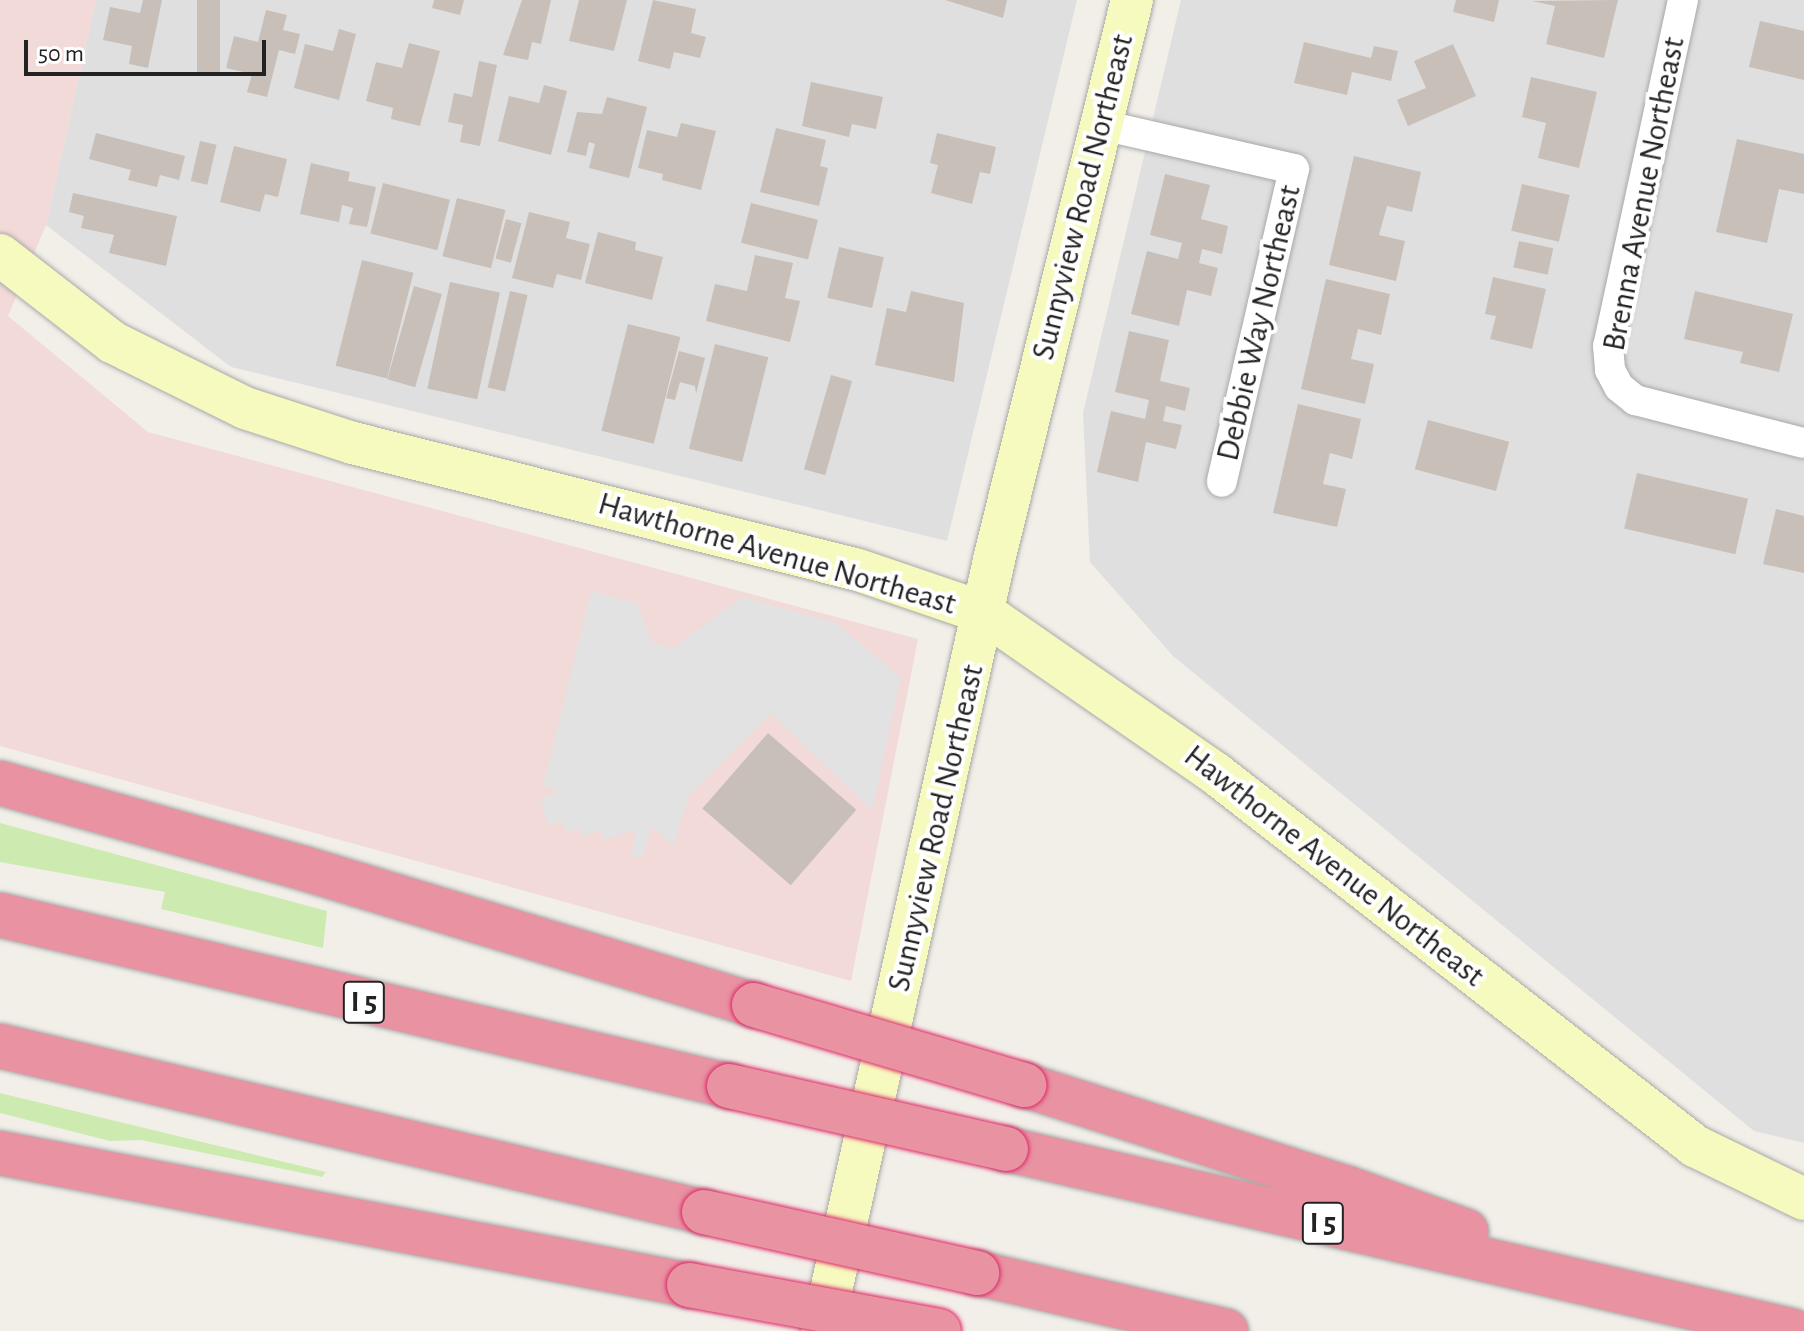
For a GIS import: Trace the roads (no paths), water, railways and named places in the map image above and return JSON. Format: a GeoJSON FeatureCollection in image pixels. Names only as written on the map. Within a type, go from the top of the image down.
{"type":"FeatureCollection","features":[{"type":"Feature","properties":{"kind":"highway"},"geometry":{"type":"LineString","coordinates":[[0,783],[303,868],[1024,1085],[1347,1188],[1641,1296]]}},
{"type":"Feature","properties":{"kind":"highway","name":"I 5"},"geometry":{"type":"LineString","coordinates":[[0,915],[1793,1331]]}},
{"type":"Feature","properties":{"kind":"highway"},"geometry":{"type":"LineString","coordinates":[[0,1046],[1226,1331]]}},
{"type":"Feature","properties":{"kind":"highway"},"geometry":{"type":"LineString","coordinates":[[0,1153],[939,1331]]}},
{"type":"Feature","properties":{"kind":"main road","name":"Sunnyview Road Northeast"},"geometry":{"type":"LineString","coordinates":[[822,1331],[984,613],[1132,0]]}},
{"type":"Feature","properties":{"kind":"main road","name":"Hawthorne Avenue Northeast"},"geometry":{"type":"LineString","coordinates":[[0,255],[112,342],[245,408],[353,443],[858,570],[984,613],[1215,773],[1695,1146],[1804,1199]]}},
{"type":"Feature","properties":{"kind":"street","name":"Brenna Avenue Northeast"},"geometry":{"type":"LineString","coordinates":[[1683,0],[1608,346],[1610,370],[1619,387],[1661,409],[1804,443]]}},
{"type":"Feature","properties":{"kind":"street","name":"Debbie Way Northeast"},"geometry":{"type":"LineString","coordinates":[[1102,125],[1294,169],[1222,482]]}}]}
